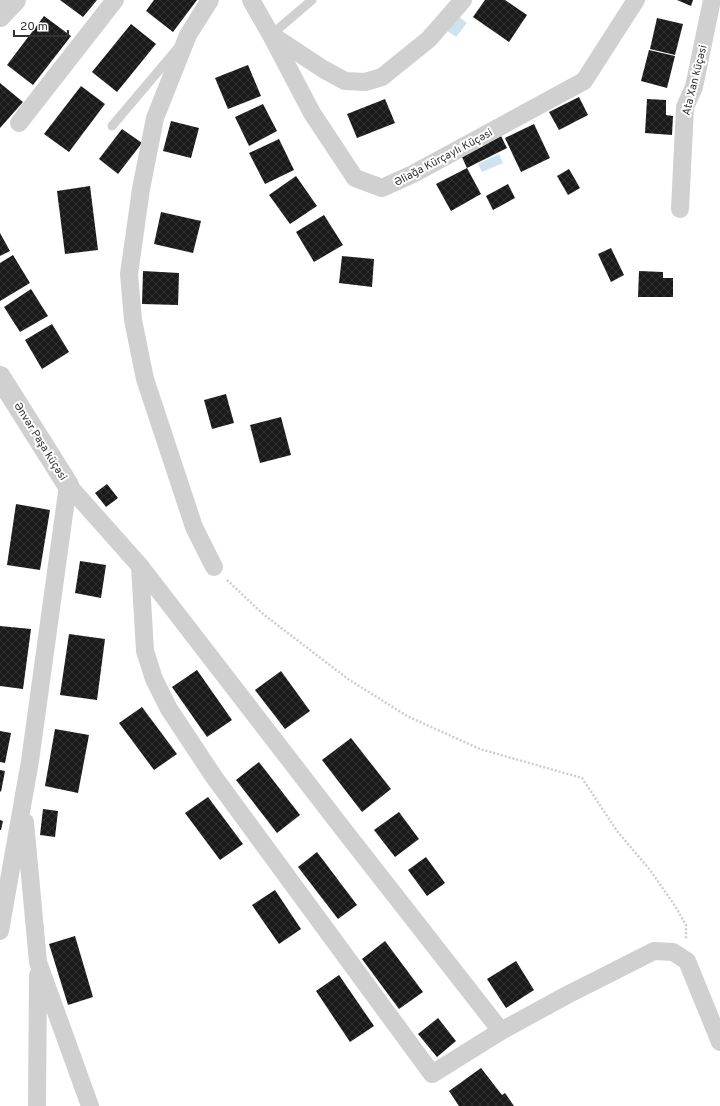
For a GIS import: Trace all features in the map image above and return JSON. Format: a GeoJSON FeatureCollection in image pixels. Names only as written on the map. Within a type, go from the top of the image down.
{"type":"FeatureCollection","features":[{"type":"Feature","properties":{"kind":"street"},"geometry":{"type":"LineString","coordinates":[[0,16],[15,0]]}},
{"type":"Feature","properties":{"kind":"street"},"geometry":{"type":"LineString","coordinates":[[19,122],[115,0]]}},
{"type":"Feature","properties":{"kind":"street"},"geometry":{"type":"LineString","coordinates":[[210,0],[188,35],[155,118],[141,189],[129,274],[133,320],[145,379],[194,527],[214,567]]}},
{"type":"Feature","properties":{"kind":"street","name":"Əliağa Kürçaylı Küçəsi"},"geometry":{"type":"LineString","coordinates":[[251,0],[312,113],[355,178],[382,188],[412,174],[584,81],[636,0]]}},
{"type":"Feature","properties":{"kind":"street"},"geometry":{"type":"LineString","coordinates":[[271,35],[323,69],[345,81],[365,82],[382,77],[429,40],[463,0]]}},
{"type":"Feature","properties":{"kind":"street","name":"Ata Xan küçəsi"},"geometry":{"type":"LineString","coordinates":[[680,209],[685,107],[694,87],[712,0]]}},
{"type":"Feature","properties":{"kind":"street","name":"Ənvər Paşa küçəsi"},"geometry":{"type":"LineString","coordinates":[[0,377],[68,485]]}},
{"type":"Feature","properties":{"kind":"street"},"geometry":{"type":"LineString","coordinates":[[68,485],[140,566],[338,823],[501,1031]]}},
{"type":"Feature","properties":{"kind":"street"},"geometry":{"type":"LineString","coordinates":[[0,931],[23,802],[68,485]]}},
{"type":"Feature","properties":{"kind":"street"},"geometry":{"type":"LineString","coordinates":[[140,566],[145,651],[154,679],[169,709],[214,777],[432,1074],[501,1031],[566,995],[654,951],[673,952],[686,961],[720,1042]]}},
{"type":"Feature","properties":{"kind":"street"},"geometry":{"type":"LineString","coordinates":[[23,802],[38,962],[37,1106]]}},
{"type":"Feature","properties":{"kind":"street"},"geometry":{"type":"LineString","coordinates":[[38,962],[90,1106]]}},
{"type":"Feature","properties":{"kind":"lane"},"geometry":{"type":"LineString","coordinates":[[271,35],[312,0]]}},
{"type":"Feature","properties":{"kind":"lane"},"geometry":{"type":"LineString","coordinates":[[112,126],[188,35]]}},
{"type":"Feature","properties":{"kind":"path"},"geometry":{"type":"LineString","coordinates":[[214,567],[263,614],[348,679],[407,716],[480,749],[582,778],[617,832],[650,870],[675,906],[686,925],[686,961]]}},
{"type":"Feature","properties":{"kind":"water"},"geometry":{"type":"Polygon","coordinates":[[[457,15],[467,23],[456,37],[446,30],[457,15]]]}},
{"type":"Feature","properties":{"kind":"water"},"geometry":{"type":"Polygon","coordinates":[[[499,154],[503,163],[482,172],[478,164],[499,154]]]}},
{"type":"Feature","properties":{"kind":"building"},"geometry":{"type":"Polygon","coordinates":[[[60,0],[97,0],[83,17],[60,0]]]}},
{"type":"Feature","properties":{"kind":"building"},"geometry":{"type":"Polygon","coordinates":[[[154,0],[197,0],[173,32],[146,11],[154,0]]]}},
{"type":"Feature","properties":{"kind":"building"},"geometry":{"type":"Polygon","coordinates":[[[485,0],[505,0],[527,15],[509,42],[473,17],[485,0]]]}},
{"type":"Feature","properties":{"kind":"building"},"geometry":{"type":"Polygon","coordinates":[[[677,0],[693,0],[691,6],[677,0]]]}},
{"type":"Feature","properties":{"kind":"building"},"geometry":{"type":"Polygon","coordinates":[[[44,16],[71,36],[33,85],[7,65],[44,16]]]}},
{"type":"Feature","properties":{"kind":"building"},"geometry":{"type":"Polygon","coordinates":[[[657,18],[683,24],[675,55],[650,49],[657,18]]]}},
{"type":"Feature","properties":{"kind":"building"},"geometry":{"type":"Polygon","coordinates":[[[131,24],[156,44],[117,92],[92,72],[131,24]]]}},
{"type":"Feature","properties":{"kind":"building"},"geometry":{"type":"Polygon","coordinates":[[[649,50],[675,56],[667,88],[641,81],[649,50]]]}},
{"type":"Feature","properties":{"kind":"building"},"geometry":{"type":"Polygon","coordinates":[[[248,65],[261,96],[228,109],[215,78],[248,65]]]}},
{"type":"Feature","properties":{"kind":"building"},"geometry":{"type":"Polygon","coordinates":[[[0,83],[23,102],[0,128],[0,83]]]}},
{"type":"Feature","properties":{"kind":"building"},"geometry":{"type":"Polygon","coordinates":[[[81,86],[105,104],[69,152],[44,134],[81,86]]]}},
{"type":"Feature","properties":{"kind":"building"},"geometry":{"type":"Polygon","coordinates":[[[579,97],[588,115],[559,130],[549,112],[579,97]]]}},
{"type":"Feature","properties":{"kind":"building"},"geometry":{"type":"Polygon","coordinates":[[[385,99],[395,123],[357,138],[347,114],[385,99]]]}},
{"type":"Feature","properties":{"kind":"building"},"geometry":{"type":"Polygon","coordinates":[[[647,99],[666,100],[666,115],[673,116],[672,135],[645,133],[647,99]]]}},
{"type":"Feature","properties":{"kind":"building"},"geometry":{"type":"Polygon","coordinates":[[[263,104],[277,131],[249,146],[235,117],[263,104]]]}},
{"type":"Feature","properties":{"kind":"building"},"geometry":{"type":"Polygon","coordinates":[[[171,121],[199,128],[191,158],[163,151],[171,121]]]}},
{"type":"Feature","properties":{"kind":"building"},"geometry":{"type":"Polygon","coordinates":[[[534,124],[550,158],[521,172],[505,138],[534,124]]]}},
{"type":"Feature","properties":{"kind":"building"},"geometry":{"type":"Polygon","coordinates":[[[122,129],[142,143],[118,174],[99,159],[122,129]]]}},
{"type":"Feature","properties":{"kind":"building"},"geometry":{"type":"Polygon","coordinates":[[[501,136],[507,148],[467,168],[461,155],[501,136]]]}},
{"type":"Feature","properties":{"kind":"building"},"geometry":{"type":"Polygon","coordinates":[[[279,139],[294,170],[265,184],[249,153],[279,139]]]}},
{"type":"Feature","properties":{"kind":"building"},"geometry":{"type":"Polygon","coordinates":[[[467,168],[481,194],[451,211],[436,184],[467,168]]]}},
{"type":"Feature","properties":{"kind":"building"},"geometry":{"type":"Polygon","coordinates":[[[569,169],[580,188],[568,195],[557,176],[569,169]]]}},
{"type":"Feature","properties":{"kind":"building"},"geometry":{"type":"Polygon","coordinates":[[[296,176],[317,206],[290,224],[269,195],[296,176]]]}},
{"type":"Feature","properties":{"kind":"building"},"geometry":{"type":"Polygon","coordinates":[[[508,184],[515,198],[493,210],[486,196],[508,184]]]}},
{"type":"Feature","properties":{"kind":"building"},"geometry":{"type":"Polygon","coordinates":[[[90,186],[98,250],[65,254],[57,191],[90,186]]]}},
{"type":"Feature","properties":{"kind":"building"},"geometry":{"type":"Polygon","coordinates":[[[161,212],[201,221],[193,253],[154,244],[161,212]]]}},
{"type":"Feature","properties":{"kind":"building"},"geometry":{"type":"Polygon","coordinates":[[[324,215],[343,245],[314,262],[296,232],[324,215]]]}},
{"type":"Feature","properties":{"kind":"building"},"geometry":{"type":"Polygon","coordinates":[[[0,233],[10,251],[0,256],[0,233]]]}},
{"type":"Feature","properties":{"kind":"building"},"geometry":{"type":"Polygon","coordinates":[[[611,248],[624,275],[611,282],[598,254],[611,248]]]}},
{"type":"Feature","properties":{"kind":"building"},"geometry":{"type":"Polygon","coordinates":[[[13,255],[30,283],[0,301],[0,263],[13,255]]]}},
{"type":"Feature","properties":{"kind":"building"},"geometry":{"type":"Polygon","coordinates":[[[342,256],[374,259],[372,287],[339,283],[342,256]]]}},
{"type":"Feature","properties":{"kind":"building"},"geometry":{"type":"Polygon","coordinates":[[[143,271],[179,273],[178,305],[142,304],[143,271]]]}},
{"type":"Feature","properties":{"kind":"building"},"geometry":{"type":"Polygon","coordinates":[[[639,271],[663,272],[663,278],[673,278],[673,297],[638,297],[639,271]]]}},
{"type":"Feature","properties":{"kind":"building"},"geometry":{"type":"Polygon","coordinates":[[[31,289],[48,316],[20,332],[4,307],[31,289]]]}},
{"type":"Feature","properties":{"kind":"building"},"geometry":{"type":"Polygon","coordinates":[[[52,324],[69,352],[42,369],[25,340],[52,324]]]}},
{"type":"Feature","properties":{"kind":"building"},"geometry":{"type":"Polygon","coordinates":[[[226,394],[234,423],[212,429],[204,400],[226,394]]]}},
{"type":"Feature","properties":{"kind":"building"},"geometry":{"type":"Polygon","coordinates":[[[281,417],[291,455],[260,463],[250,425],[281,417]]]}},
{"type":"Feature","properties":{"kind":"building"},"geometry":{"type":"Polygon","coordinates":[[[107,484],[118,498],[106,507],[95,493],[107,484]]]}},
{"type":"Feature","properties":{"kind":"building"},"geometry":{"type":"Polygon","coordinates":[[[16,504],[50,510],[40,570],[7,565],[16,504]]]}},
{"type":"Feature","properties":{"kind":"building"},"geometry":{"type":"Polygon","coordinates":[[[80,561],[106,565],[101,598],[75,593],[80,561]]]}},
{"type":"Feature","properties":{"kind":"building"},"geometry":{"type":"Polygon","coordinates":[[[0,626],[31,629],[23,689],[0,686],[0,626]]]}},
{"type":"Feature","properties":{"kind":"building"},"geometry":{"type":"Polygon","coordinates":[[[69,634],[105,639],[97,700],[60,695],[69,634]]]}},
{"type":"Feature","properties":{"kind":"building"},"geometry":{"type":"Polygon","coordinates":[[[197,670],[232,720],[207,737],[172,687],[197,670]]]}},
{"type":"Feature","properties":{"kind":"building"},"geometry":{"type":"Polygon","coordinates":[[[281,671],[310,711],[285,729],[255,690],[281,671]]]}},
{"type":"Feature","properties":{"kind":"building"},"geometry":{"type":"Polygon","coordinates":[[[142,707],[177,754],[154,770],[119,723],[142,707]]]}},
{"type":"Feature","properties":{"kind":"building"},"geometry":{"type":"Polygon","coordinates":[[[55,729],[89,735],[78,793],[45,786],[55,729]]]}},
{"type":"Feature","properties":{"kind":"building"},"geometry":{"type":"Polygon","coordinates":[[[0,731],[11,733],[5,763],[0,762],[0,731]]]}},
{"type":"Feature","properties":{"kind":"building"},"geometry":{"type":"Polygon","coordinates":[[[351,738],[391,789],[362,812],[322,760],[351,738]]]}},
{"type":"Feature","properties":{"kind":"building"},"geometry":{"type":"Polygon","coordinates":[[[259,762],[300,815],[277,833],[236,780],[259,762]]]}},
{"type":"Feature","properties":{"kind":"building"},"geometry":{"type":"Polygon","coordinates":[[[0,770],[5,771],[1,792],[0,791],[0,770]]]}},
{"type":"Feature","properties":{"kind":"building"},"geometry":{"type":"Polygon","coordinates":[[[208,797],[243,844],[220,860],[185,813],[208,797]]]}},
{"type":"Feature","properties":{"kind":"building"},"geometry":{"type":"Polygon","coordinates":[[[43,809],[58,811],[55,837],[40,835],[43,809]]]}},
{"type":"Feature","properties":{"kind":"building"},"geometry":{"type":"Polygon","coordinates":[[[399,812],[419,839],[395,857],[374,830],[399,812]]]}},
{"type":"Feature","properties":{"kind":"building"},"geometry":{"type":"Polygon","coordinates":[[[0,820],[3,821],[1,830],[0,830],[0,820]]]}},
{"type":"Feature","properties":{"kind":"building"},"geometry":{"type":"Polygon","coordinates":[[[317,852],[357,905],[338,919],[298,867],[317,852]]]}},
{"type":"Feature","properties":{"kind":"building"},"geometry":{"type":"Polygon","coordinates":[[[426,857],[445,883],[427,896],[408,870],[426,857]]]}},
{"type":"Feature","properties":{"kind":"building"},"geometry":{"type":"Polygon","coordinates":[[[275,890],[301,929],[279,944],[252,905],[275,890]]]}},
{"type":"Feature","properties":{"kind":"building"},"geometry":{"type":"Polygon","coordinates":[[[75,936],[93,997],[68,1005],[49,944],[75,936]]]}},
{"type":"Feature","properties":{"kind":"building"},"geometry":{"type":"Polygon","coordinates":[[[385,941],[423,992],[399,1009],[362,959],[385,941]]]}},
{"type":"Feature","properties":{"kind":"building"},"geometry":{"type":"Polygon","coordinates":[[[516,961],[534,990],[506,1008],[487,979],[516,961]]]}},
{"type":"Feature","properties":{"kind":"building"},"geometry":{"type":"Polygon","coordinates":[[[339,975],[374,1026],[350,1042],[316,991],[339,975]]]}},
{"type":"Feature","properties":{"kind":"building"},"geometry":{"type":"Polygon","coordinates":[[[438,1018],[456,1041],[437,1057],[418,1034],[438,1018]]]}},
{"type":"Feature","properties":{"kind":"building"},"geometry":{"type":"Polygon","coordinates":[[[481,1068],[502,1095],[505,1093],[514,1106],[459,1106],[449,1091],[481,1068]]]}}]}
